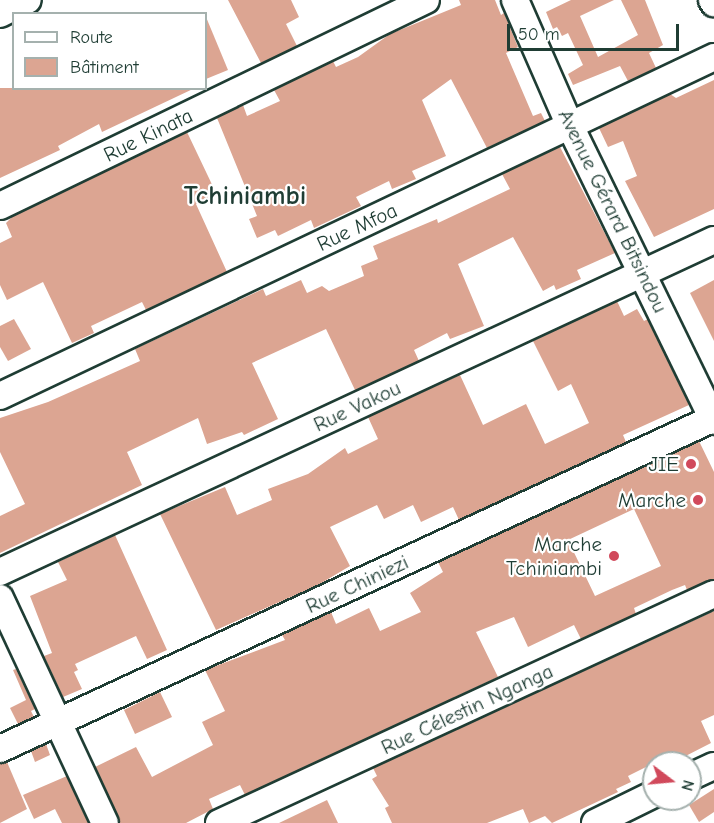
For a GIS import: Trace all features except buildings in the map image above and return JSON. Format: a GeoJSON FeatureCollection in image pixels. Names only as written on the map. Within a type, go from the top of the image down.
{"type":"FeatureCollection","features":[{"type":"Feature","properties":{"kind":"street"},"geometry":{"type":"LineString","coordinates":[[0,14],[28,0]]}},
{"type":"Feature","properties":{"kind":"street","name":"Rue Kinata"},"geometry":{"type":"LineString","coordinates":[[0,206],[426,0]]}},
{"type":"Feature","properties":{"kind":"street","name":"Avenue Gérard Bitsindou"},"geometry":{"type":"LineString","coordinates":[[515,0],[570,126],[714,419]]}},
{"type":"Feature","properties":{"kind":"street","name":"Rue Mfoa"},"geometry":{"type":"LineString","coordinates":[[0,396],[714,57]]}},
{"type":"Feature","properties":{"kind":"street","name":"Rue Vakou"},"geometry":{"type":"LineString","coordinates":[[0,572],[714,240]]}},
{"type":"Feature","properties":{"kind":"street","name":"Rue Chiniezi"},"geometry":{"type":"LineString","coordinates":[[0,748],[714,419]]}},
{"type":"Feature","properties":{"kind":"street","name":"Rue Célestin Nganga"},"geometry":{"type":"LineString","coordinates":[[219,823],[714,594]]}},
{"type":"Feature","properties":{"kind":"street"},"geometry":{"type":"LineString","coordinates":[[0,598],[60,722],[105,823]]}},
{"type":"Feature","properties":{"kind":"street"},"geometry":{"type":"LineString","coordinates":[[595,823],[642,800]]}},
{"type":"Feature","properties":{"kind":"place","name":"JIE"},"geometry":{"type":"Point","coordinates":[691,464]}},
{"type":"Feature","properties":{"kind":"place","name":"Marche"},"geometry":{"type":"Point","coordinates":[698,500]}},
{"type":"Feature","properties":{"kind":"place","name":"Marche Tchiniambi"},"geometry":{"type":"Point","coordinates":[614,556]}},
{"type":"Feature","properties":{"kind":"district","name":"Tchiniambi"},"geometry":{"type":"Point","coordinates":[245,196]}}]}
